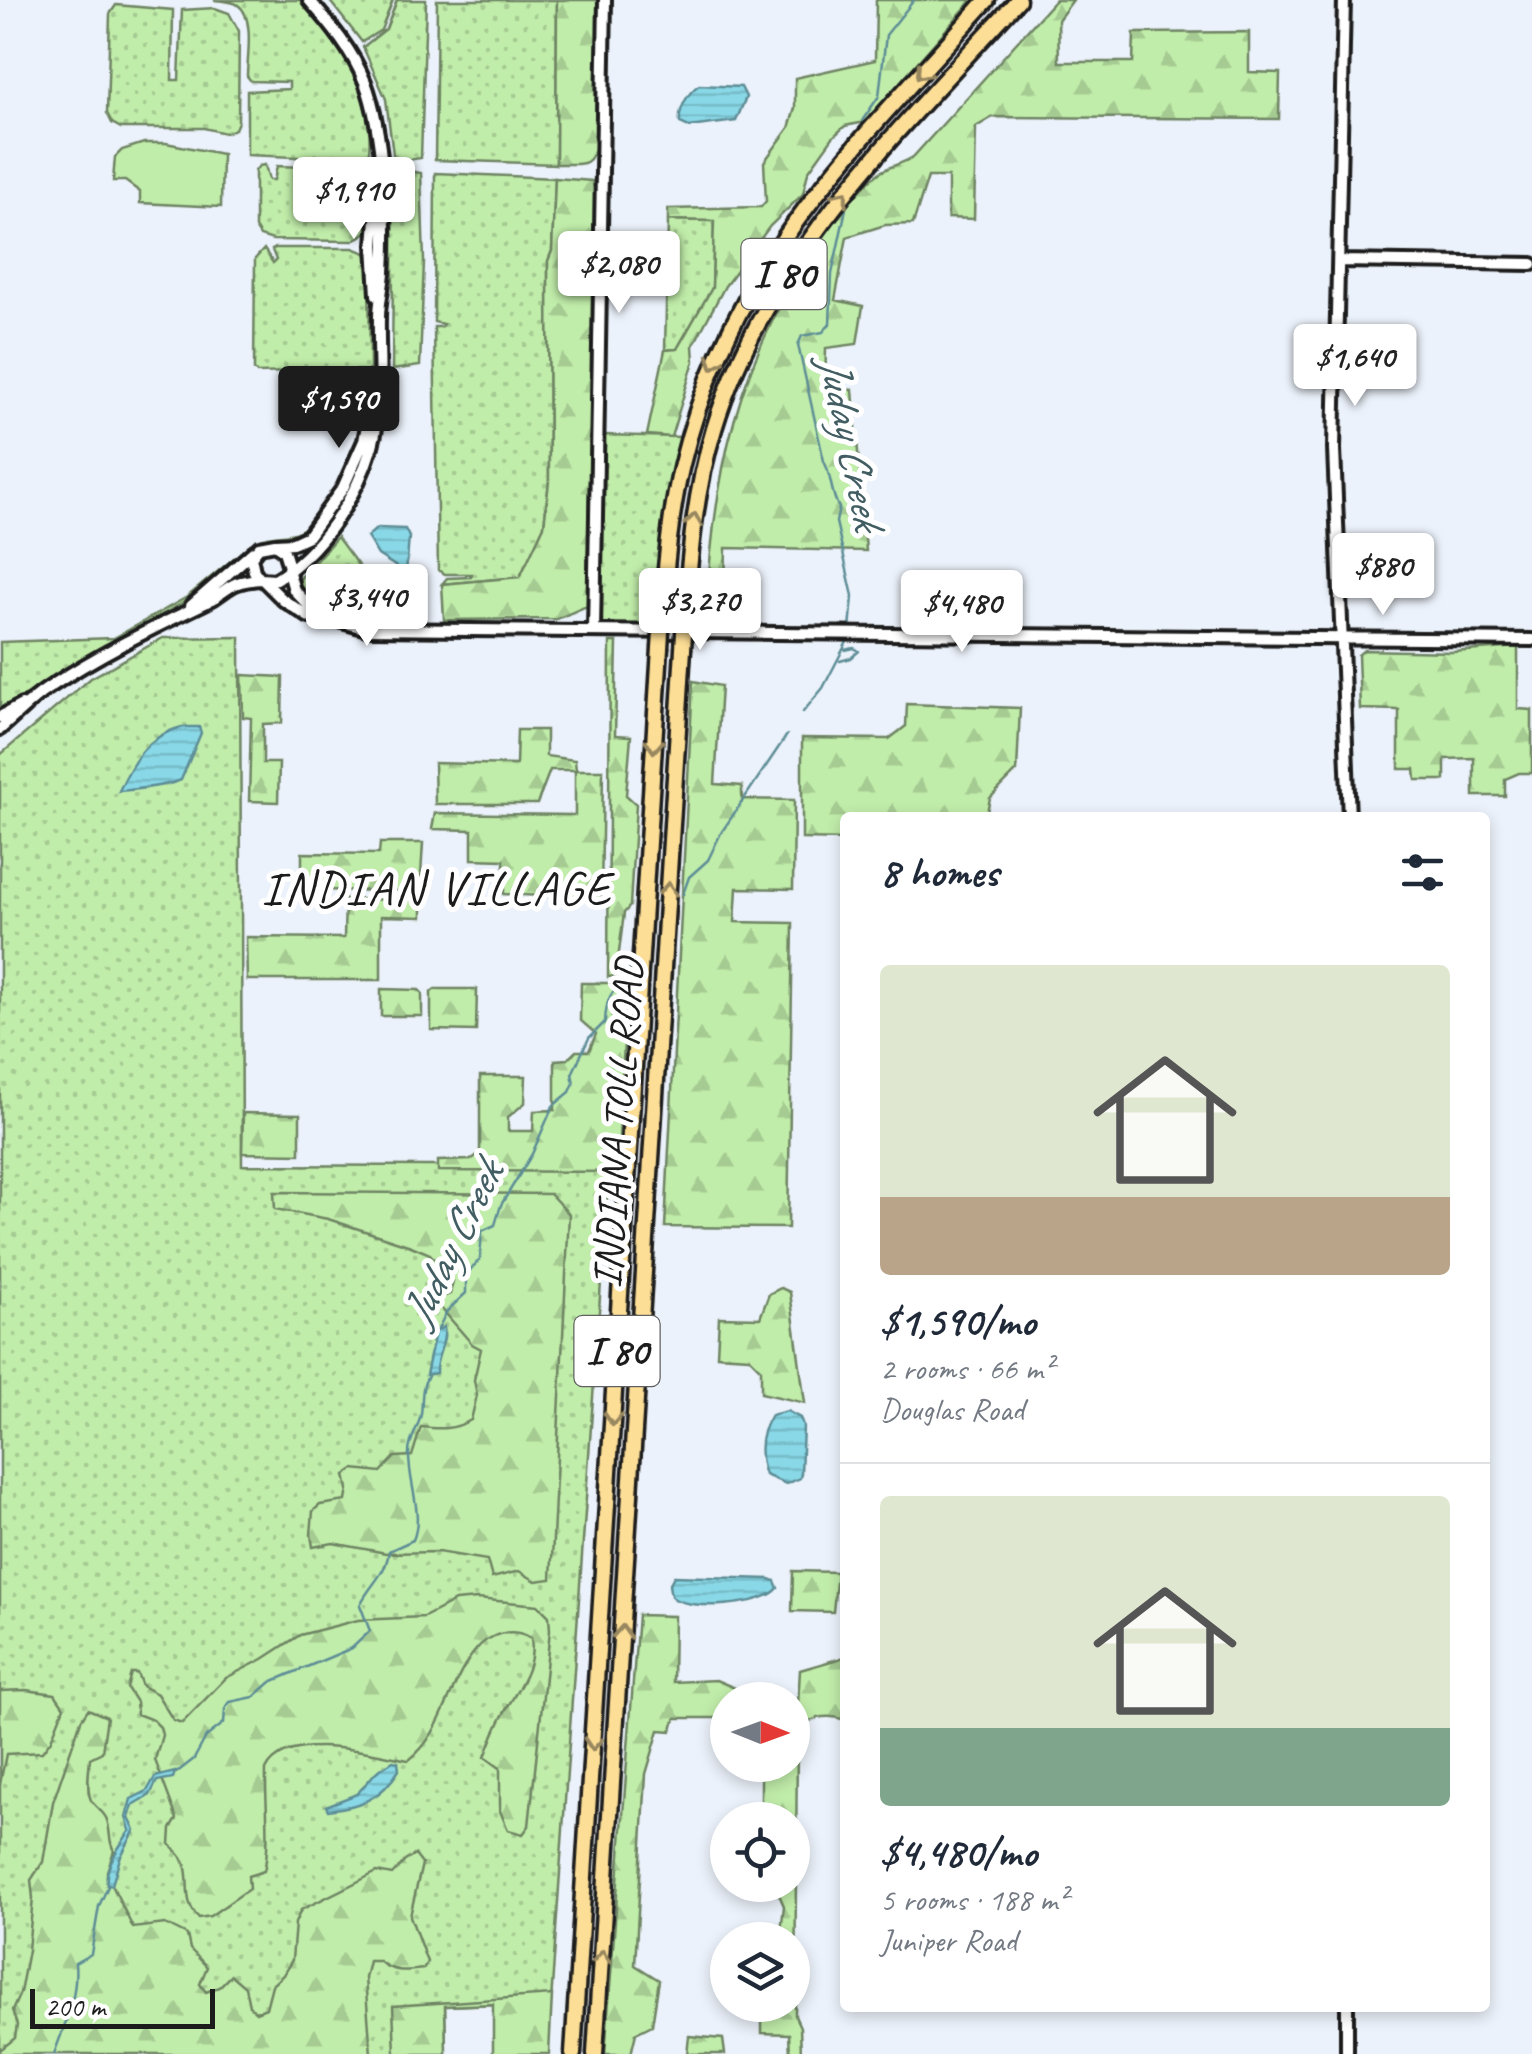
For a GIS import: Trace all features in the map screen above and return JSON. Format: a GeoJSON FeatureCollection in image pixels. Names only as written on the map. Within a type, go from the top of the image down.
{"type":"FeatureCollection","features":[{"type":"Feature","properties":{"kind":"highway","name":"INDIANA TOLL ROAD"},"geometry":{"type":"LineString","coordinates":[[573,2054],[662,616],[681,467],[702,394],[740,306],[777,246],[816,194],[988,0]]}},
{"type":"Feature","properties":{"kind":"highway","name":"INDIANA TOLL ROAD"},"geometry":{"type":"LineString","coordinates":[[596,2054],[684,616],[692,530],[706,460],[724,400],[762,312],[809,238],[1018,0]]}},
{"type":"Feature","properties":{"kind":"street"},"geometry":{"type":"LineString","coordinates":[[0,716],[206,602],[235,581],[276,580],[308,552],[336,518],[361,476],[378,423],[380,388],[379,311],[384,244],[376,120],[364,80],[346,45],[309,0]]}},
{"type":"Feature","properties":{"kind":"street"},"geometry":{"type":"LineString","coordinates":[[594,632],[606,0]]}},
{"type":"Feature","properties":{"kind":"street"},"geometry":{"type":"LineString","coordinates":[[1344,0],[1334,498],[1349,812]]}},
{"type":"Feature","properties":{"kind":"street"},"geometry":{"type":"LineString","coordinates":[[1340,261],[1532,264]]}},
{"type":"Feature","properties":{"kind":"street"},"geometry":{"type":"LineString","coordinates":[[187,610],[264,544],[293,542],[308,536],[344,488],[364,441],[378,374]]}},
{"type":"Feature","properties":{"kind":"street"},"geometry":{"type":"LineString","coordinates":[[274,544],[284,550],[294,590],[318,615],[368,629],[1532,640]]}},
{"type":"Feature","properties":{"kind":"street"},"geometry":{"type":"LineString","coordinates":[[254,551],[252,564],[268,588],[310,617],[318,615]]}},
{"type":"Feature","properties":{"kind":"street"},"geometry":{"type":"LineString","coordinates":[[0,729],[32,700]]}},
{"type":"Feature","properties":{"kind":"street"},"geometry":{"type":"LineString","coordinates":[[1347,2012],[1348,2054]]}},
{"type":"Feature","properties":{"kind":"green space"},"geometry":{"type":"Polygon","coordinates":[[[214,0],[300,0],[341,54],[361,94],[370,137],[368,160],[247,155],[247,91],[289,89],[289,82],[251,81],[247,76],[247,19],[236,4],[214,0]]]}},
{"type":"Feature","properties":{"kind":"green space"},"geometry":{"type":"Polygon","coordinates":[[[329,0],[393,0],[381,30],[362,42],[329,0]]]}},
{"type":"Feature","properties":{"kind":"green space"},"geometry":{"type":"Polygon","coordinates":[[[397,0],[426,0],[421,158],[394,162],[386,99],[363,47],[386,29],[397,0]]]}},
{"type":"Feature","properties":{"kind":"green space"},"geometry":{"type":"Polygon","coordinates":[[[437,0],[557,0],[556,164],[435,160],[437,0]]]}},
{"type":"Feature","properties":{"kind":"green space"},"geometry":{"type":"Polygon","coordinates":[[[557,0],[599,0],[597,141],[592,157],[579,164],[556,164],[557,0]]]}},
{"type":"Feature","properties":{"kind":"green space"},"geometry":{"type":"Polygon","coordinates":[[[876,0],[972,0],[865,122],[845,126],[833,137],[808,172],[803,194],[770,226],[725,286],[693,346],[694,361],[671,437],[647,435],[665,350],[677,349],[712,288],[714,221],[668,220],[668,209],[761,207],[766,201],[764,162],[789,128],[795,108],[795,78],[875,60],[876,0]]]}},
{"type":"Feature","properties":{"kind":"green space"},"geometry":{"type":"Polygon","coordinates":[[[1055,0],[1073,0],[1058,20],[1059,62],[1133,62],[1134,33],[1249,32],[1249,72],[1280,73],[1279,119],[993,117],[976,127],[974,219],[948,218],[948,177],[928,177],[913,224],[885,225],[847,237],[835,300],[863,306],[857,344],[826,348],[825,388],[853,390],[866,551],[726,548],[724,625],[706,624],[715,519],[734,421],[769,327],[794,281],[864,187],[882,171],[913,157],[1055,0]]]}},
{"type":"Feature","properties":{"kind":"green space"},"geometry":{"type":"Polygon","coordinates":[[[116,5],[173,10],[172,80],[179,80],[182,10],[215,8],[229,13],[239,31],[235,129],[225,133],[204,128],[121,128],[112,123],[107,113],[110,14],[116,5]]]}},
{"type":"Feature","properties":{"kind":"green space"},"geometry":{"type":"Polygon","coordinates":[[[144,143],[166,143],[222,154],[221,207],[140,203],[140,192],[125,181],[113,181],[115,157],[122,150],[144,143]]]}},
{"type":"Feature","properties":{"kind":"green space"},"geometry":{"type":"Polygon","coordinates":[[[265,165],[269,180],[274,180],[277,166],[367,169],[368,231],[353,241],[273,240],[260,236],[255,228],[255,171],[265,165]]]}},
{"type":"Feature","properties":{"kind":"green space"},"geometry":{"type":"Polygon","coordinates":[[[394,169],[421,173],[424,261],[420,366],[392,370],[394,169]]]}},
{"type":"Feature","properties":{"kind":"green space"},"geometry":{"type":"Polygon","coordinates":[[[435,173],[555,178],[552,251],[548,261],[549,481],[544,526],[520,577],[442,584],[447,578],[472,574],[445,574],[438,570],[434,327],[443,324],[434,322],[435,173]]]}},
{"type":"Feature","properties":{"kind":"green space"},"geometry":{"type":"Polygon","coordinates":[[[555,178],[592,181],[595,190],[587,606],[557,619],[444,620],[442,584],[520,577],[544,526],[549,481],[548,261],[552,251],[555,178]]]}},
{"type":"Feature","properties":{"kind":"green space"},"geometry":{"type":"Polygon","coordinates":[[[668,220],[714,221],[712,288],[677,349],[665,350],[668,220]]]}},
{"type":"Feature","properties":{"kind":"green space"},"geometry":{"type":"Polygon","coordinates":[[[275,248],[353,248],[366,253],[370,370],[254,370],[255,259],[264,249],[273,263],[275,248]]]}},
{"type":"Feature","properties":{"kind":"green space"},"geometry":{"type":"Polygon","coordinates":[[[603,435],[682,437],[662,540],[654,626],[604,625],[601,618],[603,435]]]}},
{"type":"Feature","properties":{"kind":"green space"},"geometry":{"type":"Polygon","coordinates":[[[314,520],[301,535],[259,541],[190,599],[82,659],[0,711],[0,642],[114,638],[187,597],[252,543],[269,537],[291,534],[314,520]]]}},
{"type":"Feature","properties":{"kind":"green space"},"geometry":{"type":"Polygon","coordinates":[[[337,537],[363,572],[354,579],[337,577],[332,567],[326,565],[320,569],[409,615],[411,609],[423,621],[420,625],[351,620],[319,608],[306,597],[296,583],[337,537]]]}},
{"type":"Feature","properties":{"kind":"green space"},"geometry":{"type":"Polygon","coordinates":[[[332,566],[338,577],[354,579],[363,572],[394,591],[411,609],[405,620],[359,617],[329,604],[319,596],[320,568],[332,566]]]}},
{"type":"Feature","properties":{"kind":"green space"},"geometry":{"type":"Polygon","coordinates":[[[240,637],[242,1165],[609,1167],[551,2002],[445,2006],[446,2054],[0,2054],[0,755],[91,678],[163,638],[240,637]]]}},
{"type":"Feature","properties":{"kind":"green space"},"geometry":{"type":"Polygon","coordinates":[[[610,642],[617,642],[615,735],[631,736],[626,795],[636,804],[630,906],[624,913],[616,976],[608,977],[610,642]]]}},
{"type":"Feature","properties":{"kind":"green space"},"geometry":{"type":"Polygon","coordinates":[[[1518,647],[1518,709],[1532,710],[1532,773],[1505,779],[1505,796],[1474,796],[1474,758],[1445,759],[1445,780],[1416,780],[1415,769],[1399,769],[1399,710],[1360,709],[1358,655],[1364,650],[1453,652],[1518,647]]]}},
{"type":"Feature","properties":{"kind":"green space"},"geometry":{"type":"Polygon","coordinates":[[[242,675],[283,677],[282,723],[263,724],[263,763],[279,763],[278,802],[249,801],[251,718],[243,717],[242,675]]]}},
{"type":"Feature","properties":{"kind":"green space"},"geometry":{"type":"Polygon","coordinates":[[[693,681],[721,686],[715,784],[742,786],[742,799],[794,800],[793,889],[737,888],[735,922],[793,923],[788,1228],[665,1227],[693,681]]]}},
{"type":"Feature","properties":{"kind":"green space"},"geometry":{"type":"Polygon","coordinates":[[[907,704],[1020,708],[1017,771],[990,798],[987,812],[840,812],[840,840],[802,839],[802,738],[889,739],[906,726],[907,704]]]}},
{"type":"Feature","properties":{"kind":"green space"},"geometry":{"type":"Polygon","coordinates":[[[517,730],[546,730],[546,756],[575,760],[576,770],[603,770],[601,899],[504,894],[504,860],[472,859],[472,830],[432,829],[435,813],[575,815],[575,770],[550,770],[537,804],[435,804],[434,763],[516,765],[517,730]]]}},
{"type":"Feature","properties":{"kind":"green space"},"geometry":{"type":"Polygon","coordinates":[[[380,843],[423,843],[420,891],[302,890],[302,853],[379,854],[380,843]]]}},
{"type":"Feature","properties":{"kind":"green space"},"geometry":{"type":"Polygon","coordinates":[[[345,899],[422,902],[422,917],[381,916],[381,980],[247,980],[246,937],[344,938],[345,899]]]}},
{"type":"Feature","properties":{"kind":"green space"},"geometry":{"type":"Polygon","coordinates":[[[581,983],[627,983],[618,1159],[611,1172],[438,1171],[438,1161],[471,1160],[480,1153],[480,1076],[526,1076],[525,1103],[508,1117],[508,1131],[533,1131],[534,1111],[555,1110],[555,1060],[568,1059],[576,1051],[589,1051],[596,1034],[580,1020],[581,983]]]}},
{"type":"Feature","properties":{"kind":"green space"},"geometry":{"type":"Polygon","coordinates":[[[381,989],[419,990],[422,1016],[381,1016],[381,989]]]}},
{"type":"Feature","properties":{"kind":"green space"},"geometry":{"type":"Polygon","coordinates":[[[477,989],[476,1031],[431,1030],[431,992],[477,989]]]}},
{"type":"Feature","properties":{"kind":"green space"},"geometry":{"type":"Polygon","coordinates":[[[243,1113],[300,1114],[300,1154],[242,1153],[243,1113]]]}},
{"type":"Feature","properties":{"kind":"green space"},"geometry":{"type":"Polygon","coordinates":[[[274,1192],[550,1194],[569,1214],[551,1579],[536,1581],[519,1571],[492,1578],[487,1560],[438,1552],[386,1553],[333,1543],[313,1547],[313,1511],[320,1505],[346,1501],[345,1475],[354,1469],[381,1472],[395,1457],[412,1456],[421,1427],[446,1428],[471,1420],[481,1349],[472,1344],[434,1300],[450,1294],[453,1281],[430,1254],[328,1219],[275,1209],[274,1192]]]}},
{"type":"Feature","properties":{"kind":"green space"},"geometry":{"type":"Polygon","coordinates":[[[781,1288],[790,1292],[805,1403],[761,1393],[761,1369],[749,1357],[717,1355],[719,1317],[760,1318],[769,1294],[781,1288]]]}},
{"type":"Feature","properties":{"kind":"green space"},"geometry":{"type":"Polygon","coordinates":[[[793,1571],[837,1572],[833,1612],[792,1611],[793,1571]]]}},
{"type":"Feature","properties":{"kind":"green space"},"geometry":{"type":"Polygon","coordinates":[[[477,1599],[538,1605],[549,1616],[529,1826],[523,1834],[508,1830],[500,1811],[500,1768],[485,1757],[530,1661],[531,1638],[509,1632],[494,1636],[475,1651],[430,1736],[409,1760],[332,1747],[292,1750],[276,1758],[266,1770],[264,1871],[248,1876],[249,1889],[210,1916],[199,1918],[189,1899],[184,1861],[170,1844],[171,1829],[177,1819],[155,1760],[162,1735],[160,1727],[137,1714],[136,1702],[127,1688],[131,1673],[137,1673],[142,1686],[157,1694],[173,1720],[182,1723],[226,1678],[300,1635],[358,1620],[424,1617],[455,1601],[477,1599]]]}},
{"type":"Feature","properties":{"kind":"green space"},"geometry":{"type":"Polygon","coordinates":[[[638,1615],[674,1616],[673,1682],[716,1680],[721,1682],[710,1682],[710,1718],[676,1718],[671,1731],[659,1730],[646,1774],[635,1965],[659,1980],[652,2025],[636,2033],[631,2054],[605,2054],[638,1615]]]}},
{"type":"Feature","properties":{"kind":"green space"},"geometry":{"type":"Polygon","coordinates":[[[840,1658],[840,1719],[818,1718],[810,1722],[810,1682],[799,1682],[800,1670],[840,1658]]]}},
{"type":"Feature","properties":{"kind":"green space"},"geometry":{"type":"Polygon","coordinates":[[[0,1691],[55,1694],[64,1707],[42,1752],[6,1754],[0,1784],[0,1691]]]}},
{"type":"Feature","properties":{"kind":"green space"},"geometry":{"type":"Polygon","coordinates":[[[88,1709],[107,1717],[102,1752],[90,1758],[88,1785],[91,1800],[107,1820],[114,1851],[107,1885],[112,1885],[133,1928],[165,1924],[187,1935],[190,1949],[207,1967],[200,1984],[206,1992],[219,1987],[231,1975],[245,1987],[249,2006],[256,2012],[266,2008],[272,1985],[292,1960],[295,1923],[301,1910],[377,1872],[392,1875],[415,1855],[422,1864],[410,1916],[427,1962],[423,1969],[405,1971],[369,1961],[365,1978],[371,2054],[0,2054],[15,2038],[17,2025],[12,2011],[20,1993],[28,1950],[31,1880],[43,1862],[53,1802],[88,1709]]]}},
{"type":"Feature","properties":{"kind":"green space"},"geometry":{"type":"Polygon","coordinates":[[[761,1782],[797,1782],[797,1802],[761,1802],[761,1782]]]}},
{"type":"Feature","properties":{"kind":"green space"},"geometry":{"type":"Polygon","coordinates":[[[782,1902],[796,1902],[796,1922],[782,1922],[782,1902]]]}},
{"type":"Feature","properties":{"kind":"green space"},"geometry":{"type":"Polygon","coordinates":[[[552,1995],[549,2054],[493,2054],[493,2004],[445,2006],[446,2054],[395,2054],[393,2006],[552,1995]]]}},
{"type":"Feature","properties":{"kind":"green space"},"geometry":{"type":"Polygon","coordinates":[[[762,2022],[798,2022],[801,2054],[790,2054],[789,2034],[762,2033],[762,2022]]]}},
{"type":"Feature","properties":{"kind":"green space"},"geometry":{"type":"Polygon","coordinates":[[[689,2036],[723,2039],[725,2054],[687,2054],[689,2036]]]}},
{"type":"Feature","properties":{"kind":"water"},"geometry":{"type":"Polygon","coordinates":[[[699,85],[741,87],[746,97],[736,121],[689,127],[680,123],[685,102],[699,85]]]}},
{"type":"Feature","properties":{"kind":"water"},"geometry":{"type":"Polygon","coordinates":[[[377,528],[405,529],[409,537],[406,573],[378,555],[367,537],[377,528]]]}},
{"type":"Feature","properties":{"kind":"water"},"geometry":{"type":"Polygon","coordinates":[[[182,727],[199,727],[201,733],[181,780],[119,791],[150,743],[182,727]]]}},
{"type":"Feature","properties":{"kind":"water"},"geometry":{"type":"Polygon","coordinates":[[[444,1327],[436,1373],[426,1375],[435,1332],[444,1327]]]}},
{"type":"Feature","properties":{"kind":"water"},"geometry":{"type":"Polygon","coordinates":[[[787,1411],[800,1418],[803,1426],[800,1478],[786,1484],[765,1475],[761,1452],[762,1436],[771,1415],[787,1411]]]}},
{"type":"Feature","properties":{"kind":"water"},"geometry":{"type":"Polygon","coordinates":[[[674,1576],[770,1579],[778,1588],[743,1603],[692,1604],[671,1596],[669,1585],[674,1576]]]}},
{"type":"Feature","properties":{"kind":"water"},"geometry":{"type":"Polygon","coordinates":[[[398,1762],[399,1770],[377,1794],[360,1803],[328,1810],[326,1806],[357,1794],[376,1772],[398,1762]]]}},
{"type":"Feature","properties":{"kind":"water"},"geometry":{"type":"Polygon","coordinates":[[[175,1772],[173,1778],[157,1781],[150,1795],[133,1805],[129,1818],[135,1830],[120,1858],[112,1885],[107,1885],[110,1863],[130,1830],[126,1817],[131,1799],[147,1791],[155,1777],[175,1772]]]}},
{"type":"Feature","properties":{"kind":"waterway","name":"Juday Creek"},"geometry":{"type":"LineString","coordinates":[[862,121],[879,96],[886,35],[914,0]]}},
{"type":"Feature","properties":{"kind":"waterway","name":"Juday Creek"},"geometry":{"type":"LineString","coordinates":[[847,204],[832,274],[830,324],[823,332],[802,336],[798,345],[824,461],[839,508],[836,522],[853,596],[850,630]]}},
{"type":"Feature","properties":{"kind":"waterway","name":"Juday Creek"},"geometry":{"type":"LineString","coordinates":[[803,712],[823,688],[849,638]]}},
{"type":"Feature","properties":{"kind":"waterway","name":"Juday Creek"},"geometry":{"type":"LineString","coordinates":[[840,661],[859,651],[845,650]]}},
{"type":"Feature","properties":{"kind":"waterway","name":"Juday Creek"},"geometry":{"type":"LineString","coordinates":[[683,894],[689,877],[708,860],[721,833],[787,735]]}},
{"type":"Feature","properties":{"kind":"waterway","name":"Juday Creek"},"geometry":{"type":"LineString","coordinates":[[438,1329],[447,1311],[466,1293],[466,1275],[480,1259],[482,1231],[495,1225],[501,1205],[532,1154],[553,1106],[570,1092],[572,1074],[589,1038],[605,1022],[611,996],[630,968]]}},
{"type":"Feature","properties":{"kind":"waterway","name":"Juday Creek"},"geometry":{"type":"LineString","coordinates":[[176,1773],[194,1759],[206,1737],[224,1723],[230,1702],[254,1697],[271,1682],[352,1648],[370,1631],[360,1605],[381,1573],[389,1551],[413,1540],[416,1530],[409,1453],[428,1376]]}},
{"type":"Feature","properties":{"kind":"waterway","name":"Juday Creek"},"geometry":{"type":"LineString","coordinates":[[54,2054],[73,1998],[75,1963],[91,1954],[99,1906],[109,1884]]}},
{"type":"Feature","properties":{"kind":"district","name":"INDIAN VILLAGE"},"geometry":{"type":"Point","coordinates":[437,888]}}]}
